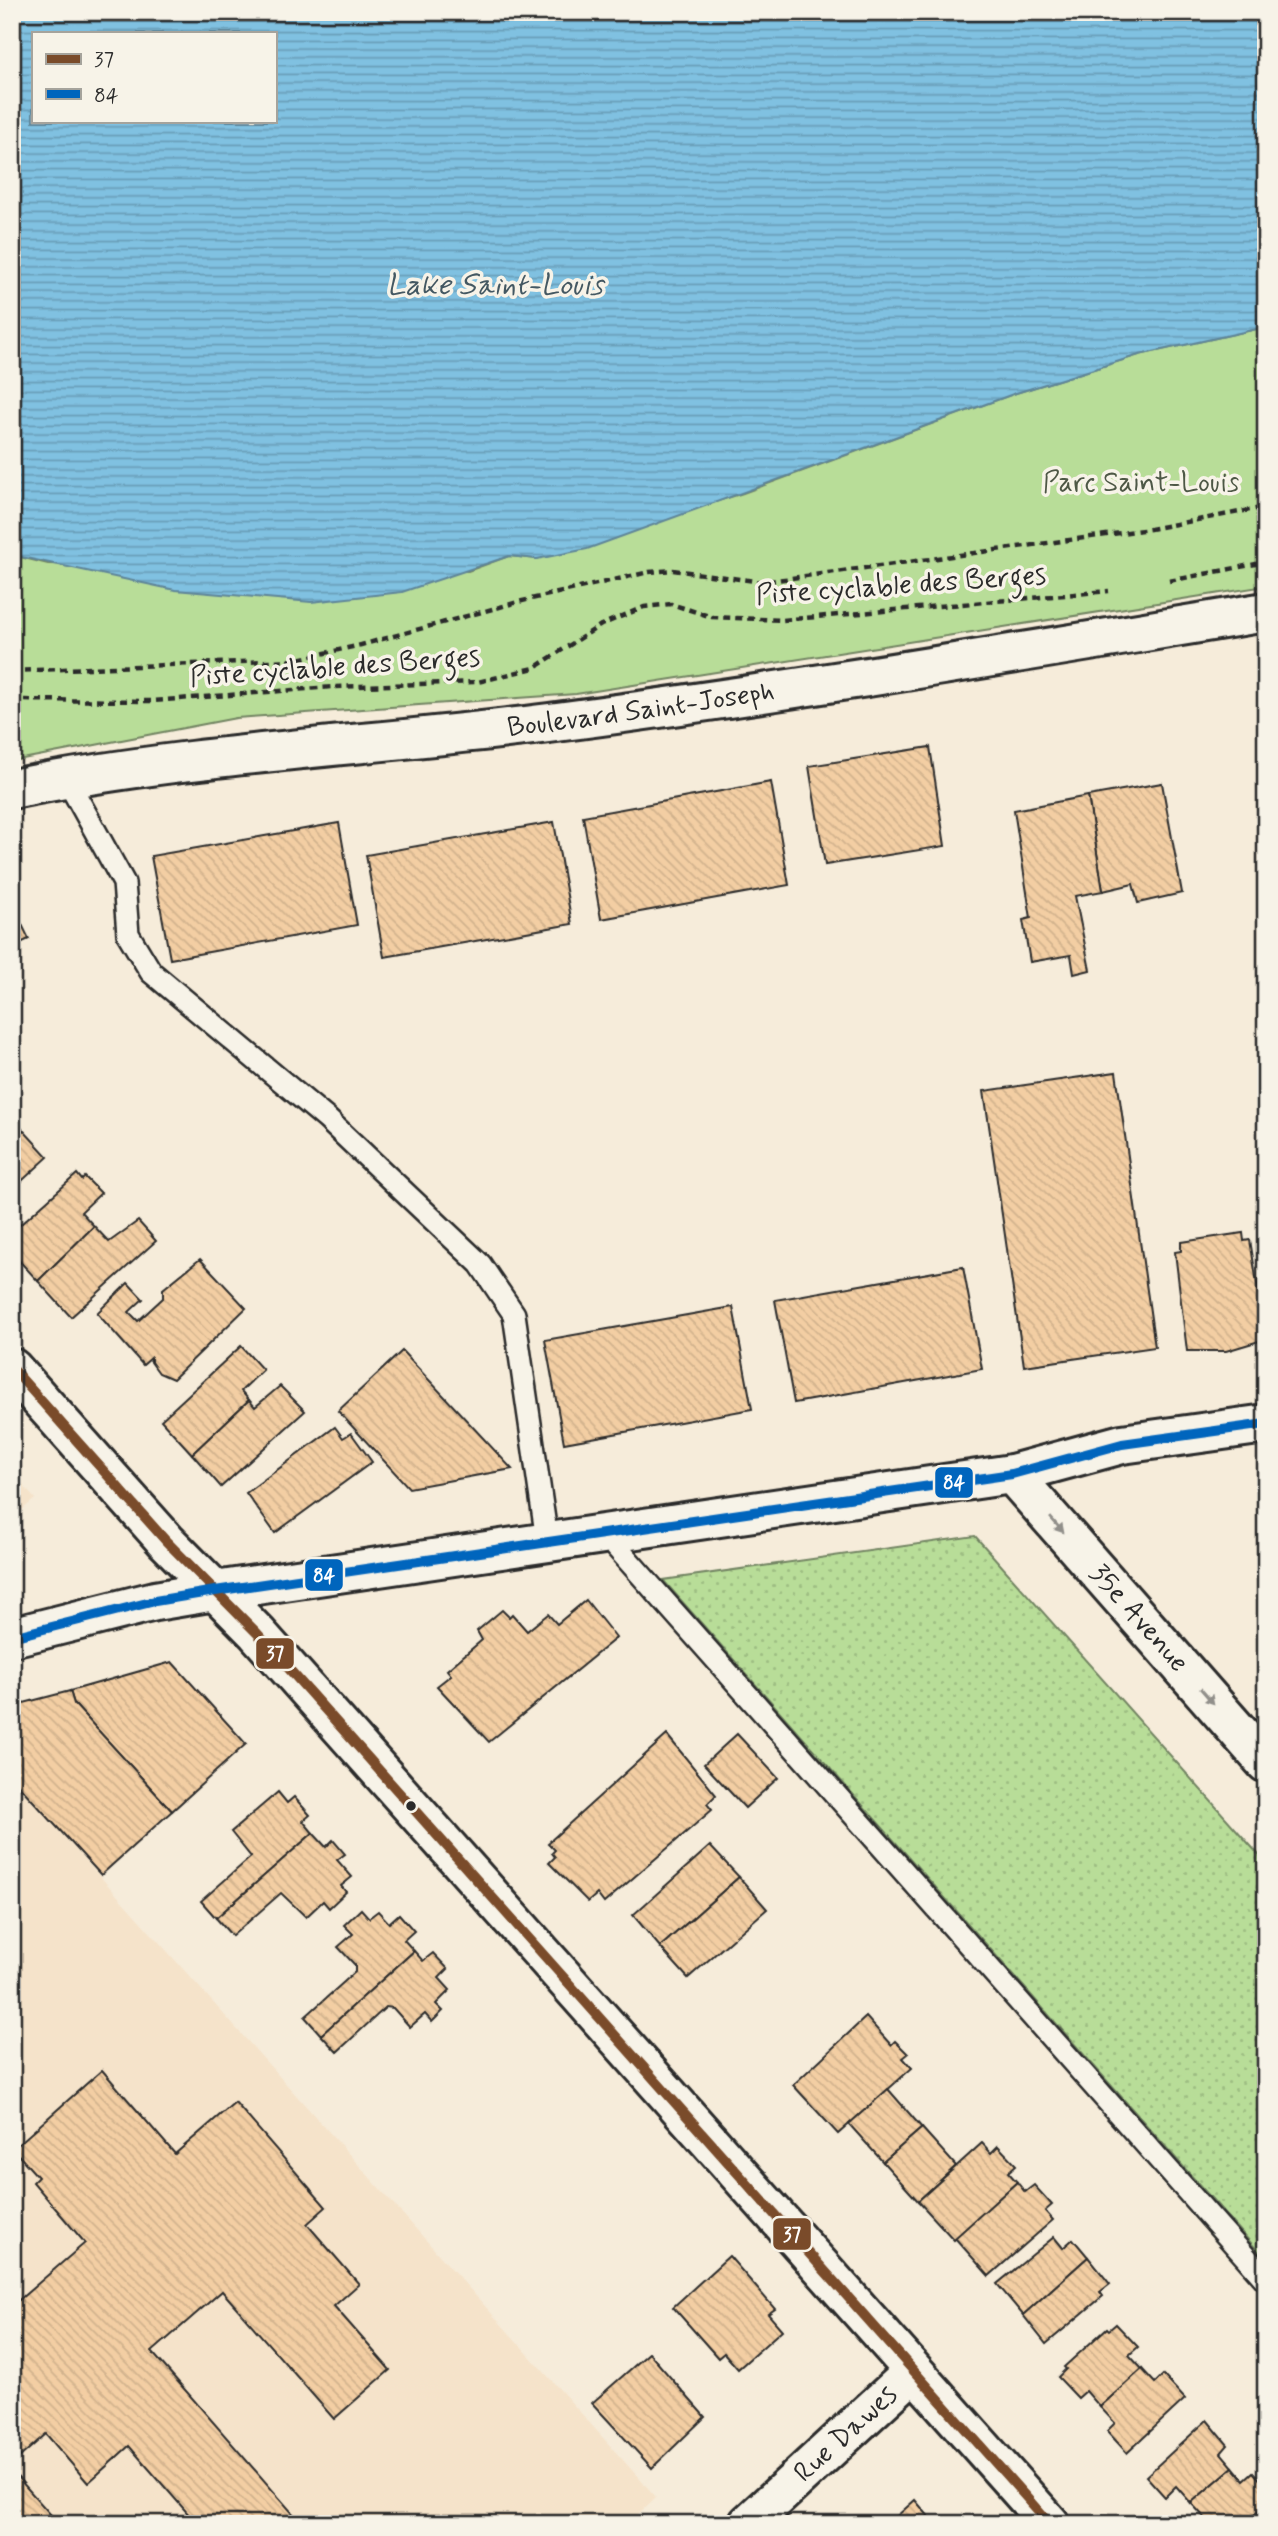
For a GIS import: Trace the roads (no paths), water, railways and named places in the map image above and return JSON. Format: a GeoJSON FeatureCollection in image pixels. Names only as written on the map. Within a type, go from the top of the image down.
{"type":"FeatureCollection","features":[{"type":"Feature","properties":{"kind":"street","name":"Boulevard Saint-Joseph"},"geometry":{"type":"LineString","coordinates":[[12,789],[66,778],[247,752],[545,723],[748,696],[1266,612]]}},
{"type":"Feature","properties":{"kind":"street"},"geometry":{"type":"LineString","coordinates":[[12,1368],[166,1541],[257,1633],[912,2373],[1050,2524]]}},
{"type":"Feature","properties":{"kind":"street"},"geometry":{"type":"LineString","coordinates":[[12,1637],[155,1601],[547,1540],[1012,1474],[1122,1444],[1266,1424]]}},
{"type":"Feature","properties":{"kind":"street","name":"35e Avenue"},"geometry":{"type":"LineString","coordinates":[[1012,1474],[1266,1763]]}},
{"type":"Feature","properties":{"kind":"street","name":"Rue Dawes"},"geometry":{"type":"LineString","coordinates":[[748,2524],[912,2373]]}},
{"type":"Feature","properties":{"kind":"lane"},"geometry":{"type":"LineString","coordinates":[[66,778],[124,883],[128,934],[151,972],[327,1119],[480,1264],[514,1314],[547,1540]]}},
{"type":"Feature","properties":{"kind":"lane"},"geometry":{"type":"LineString","coordinates":[[603,1532],[1266,2280]]}},
{"type":"Feature","properties":{"kind":"water","name":"Lake Saint-Louis"},"geometry":{"type":"Polygon","coordinates":[[[12,12],[1266,12],[1266,327],[1139,355],[1016,393],[587,549],[537,559],[509,556],[402,592],[311,602],[175,590],[12,555],[12,12]]]}},
{"type":"Feature","properties":{"kind":"park label","name":"Parc Saint-Louis"},"geometry":{"type":"Point","coordinates":[1141,483]}}]}
